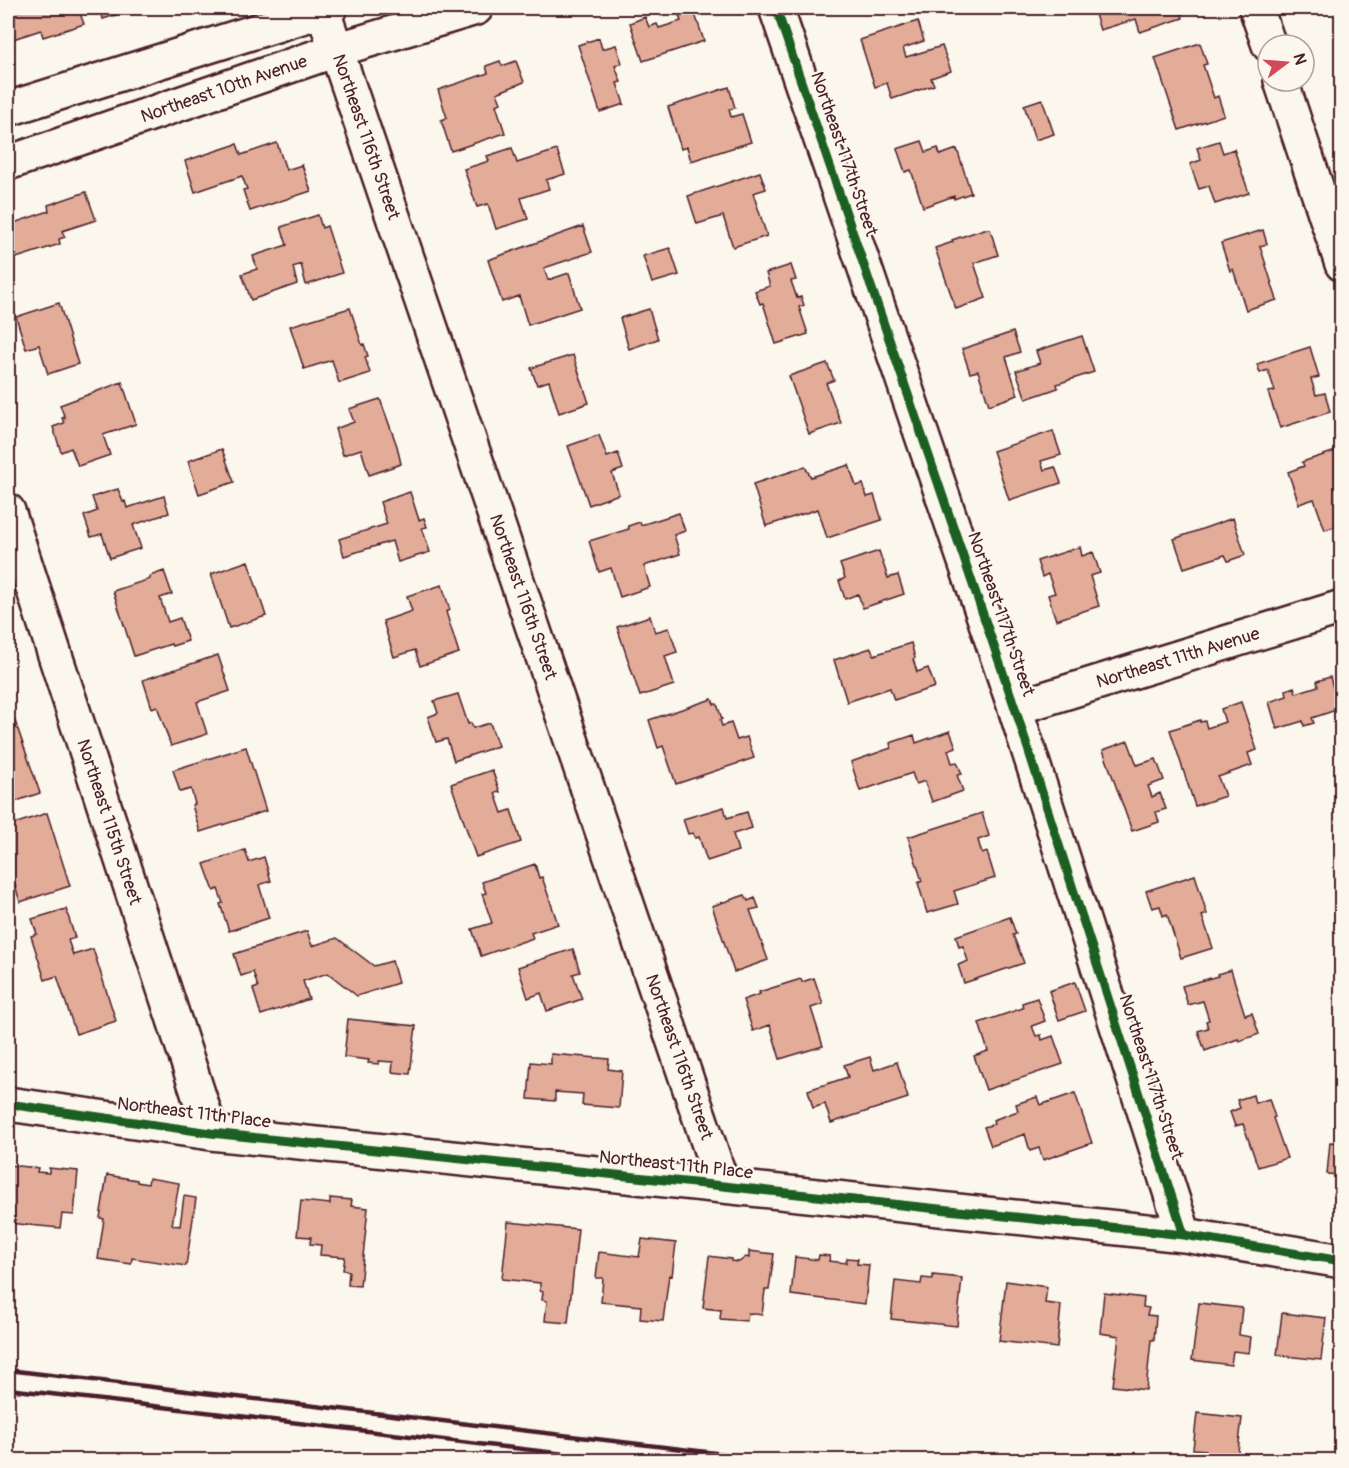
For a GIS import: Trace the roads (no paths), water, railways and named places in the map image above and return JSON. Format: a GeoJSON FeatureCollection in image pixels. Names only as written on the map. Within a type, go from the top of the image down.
{"type":"FeatureCollection","features":[{"type":"Feature","properties":{"kind":"street","name":"Northeast 116th Street"},"geometry":{"type":"LineString","coordinates":[[325,8],[336,50],[723,1186]]}},
{"type":"Feature","properties":{"kind":"street"},"geometry":{"type":"LineString","coordinates":[[8,109],[325,8]]}},
{"type":"Feature","properties":{"kind":"street","name":"Northeast 10th Avenue"},"geometry":{"type":"LineString","coordinates":[[8,163],[336,50],[476,8]]}},
{"type":"Feature","properties":{"kind":"street","name":"Northeast 117th Street"},"geometry":{"type":"LineString","coordinates":[[776,8],[1015,708],[1184,1235]]}},
{"type":"Feature","properties":{"kind":"street"},"geometry":{"type":"LineString","coordinates":[[1256,8],[1265,33]]}},
{"type":"Feature","properties":{"kind":"street"},"geometry":{"type":"LineString","coordinates":[[1285,93],[1341,264]]}},
{"type":"Feature","properties":{"kind":"street","name":"Northeast 115th Street"},"geometry":{"type":"LineString","coordinates":[[8,511],[211,1133]]}},
{"type":"Feature","properties":{"kind":"street","name":"Northeast 11th Avenue"},"geometry":{"type":"LineString","coordinates":[[1015,708],[1341,607]]}},
{"type":"Feature","properties":{"kind":"street","name":"Northeast 11th Place"},"geometry":{"type":"LineString","coordinates":[[8,1104],[211,1133],[1184,1235],[1341,1261]]}},
{"type":"Feature","properties":{"kind":"railway"},"geometry":{"type":"LineString","coordinates":[[8,1370],[775,1460]]}},
{"type":"Feature","properties":{"kind":"railway"},"geometry":{"type":"LineString","coordinates":[[8,1389],[616,1460]]}}]}
